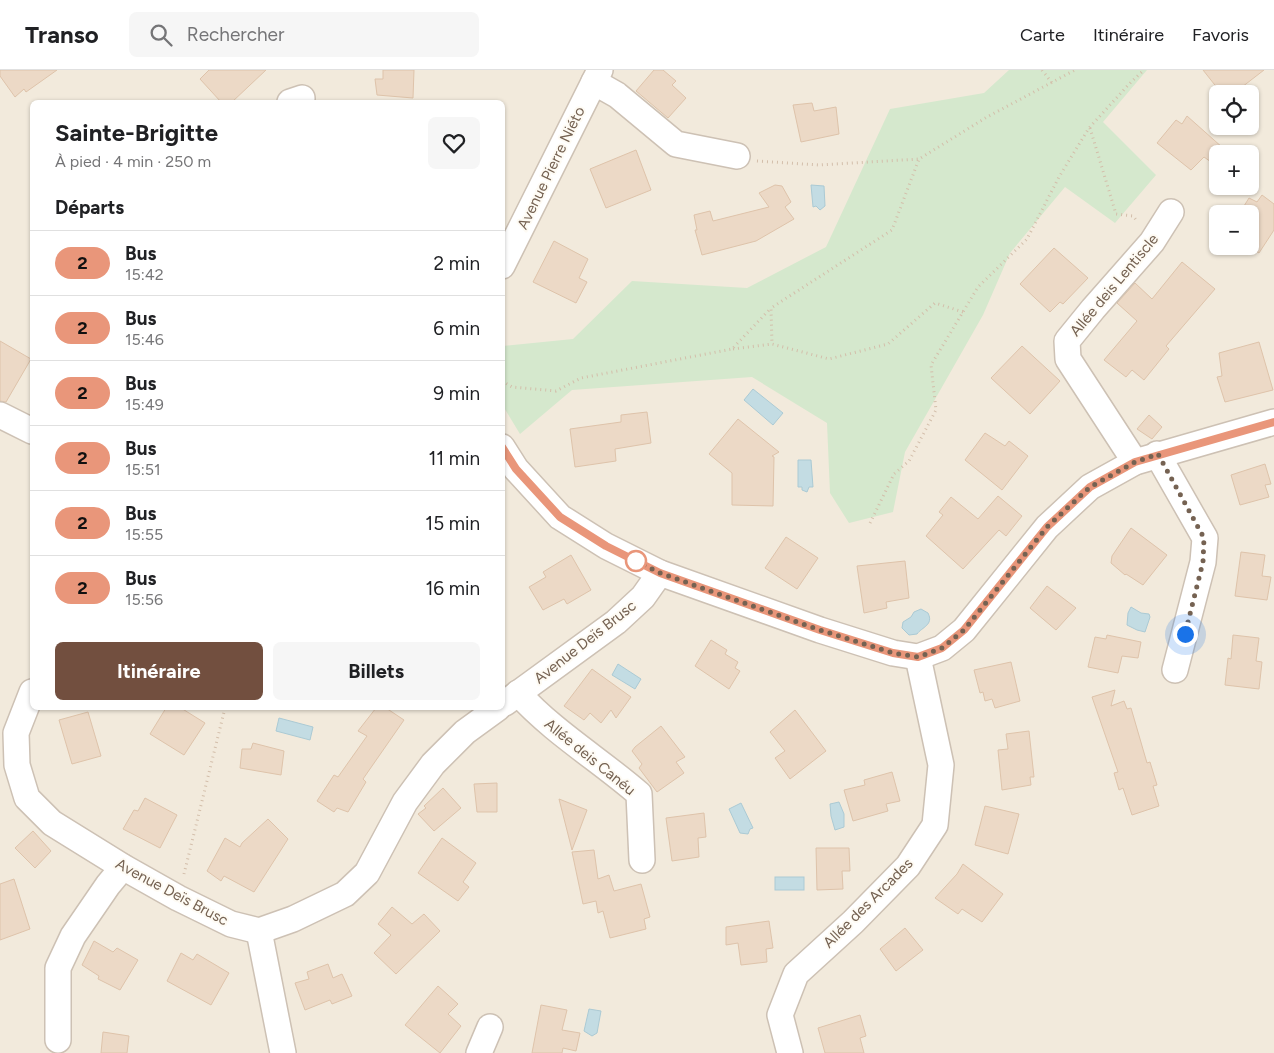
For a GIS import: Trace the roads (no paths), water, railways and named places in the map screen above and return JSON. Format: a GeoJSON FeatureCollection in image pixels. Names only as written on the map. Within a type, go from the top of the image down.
{"type":"FeatureCollection","features":[{"type":"Feature","properties":{"kind":"street"},"geometry":{"type":"LineString","coordinates":[[597,76],[676,144],[737,156]]}},
{"type":"Feature","properties":{"kind":"street","name":"Avenue Pierre Niéto"},"geometry":{"type":"LineString","coordinates":[[505,260],[597,76]]}},
{"type":"Feature","properties":{"kind":"street","name":"Allée deis Lentiscle"},"geometry":{"type":"LineString","coordinates":[[1171,212],[1152,242],[1093,309],[1067,342],[1068,359],[1146,458],[1204,538],[1203,562],[1175,670]]}},
{"type":"Feature","properties":{"kind":"street"},"geometry":{"type":"LineString","coordinates":[[0,414],[30,430]]}},
{"type":"Feature","properties":{"kind":"street"},"geometry":{"type":"LineString","coordinates":[[505,452],[516,469],[560,517],[606,546],[660,573],[820,630],[893,653],[918,657],[942,648],[964,630],[1047,527],[1090,487],[1146,458],[1274,422]]}},
{"type":"Feature","properties":{"kind":"street","name":"Avenue Deïs Brusc"},"geometry":{"type":"LineString","coordinates":[[510,699],[616,622],[643,597],[660,573]]}},
{"type":"Feature","properties":{"kind":"street","name":"Allée des Arcades"},"geometry":{"type":"LineString","coordinates":[[790,1053],[780,1015],[796,974],[853,922],[908,866],[935,825],[941,765],[918,657]]}},
{"type":"Feature","properties":{"kind":"street","name":"Avenue Deïs Brusc"},"geometry":{"type":"LineString","coordinates":[[30,695],[8,730],[27,798],[52,823],[124,867],[178,898],[232,924],[258,931]]}},
{"type":"Feature","properties":{"kind":"street","name":"Allée deis Canéu"},"geometry":{"type":"LineString","coordinates":[[510,699],[534,711],[639,794],[642,860]]}},
{"type":"Feature","properties":{"kind":"street"},"geometry":{"type":"LineString","coordinates":[[283,1053],[258,931],[293,919],[345,894],[367,873],[405,802],[433,764],[464,732],[495,710]]}},
{"type":"Feature","properties":{"kind":"street"},"geometry":{"type":"LineString","coordinates":[[58,1040],[58,968],[73,936],[108,885],[124,867]]}},
{"type":"Feature","properties":{"kind":"street"},"geometry":{"type":"LineString","coordinates":[[479,1053],[490,1027]]}},
{"type":"Feature","properties":{"kind":"water"},"geometry":{"type":"Polygon","coordinates":[[[811,185],[824,186],[825,206],[820,210],[816,206],[813,207],[811,185]]]}},
{"type":"Feature","properties":{"kind":"water"},"geometry":{"type":"Polygon","coordinates":[[[753,389],[783,413],[773,425],[744,400],[753,389]]]}},
{"type":"Feature","properties":{"kind":"water"},"geometry":{"type":"Polygon","coordinates":[[[798,460],[811,460],[813,487],[809,487],[807,492],[802,490],[802,487],[798,487],[798,460]]]}},
{"type":"Feature","properties":{"kind":"water"},"geometry":{"type":"Polygon","coordinates":[[[1131,607],[1141,613],[1149,614],[1150,617],[1145,632],[1127,625],[1128,613],[1131,607]]]}},
{"type":"Feature","properties":{"kind":"water"},"geometry":{"type":"Polygon","coordinates":[[[921,609],[928,613],[930,620],[917,634],[909,635],[902,628],[903,622],[911,617],[914,612],[921,609]]]}},
{"type":"Feature","properties":{"kind":"water"},"geometry":{"type":"Polygon","coordinates":[[[618,664],[641,679],[635,689],[612,675],[618,664]]]}},
{"type":"Feature","properties":{"kind":"water"},"geometry":{"type":"Polygon","coordinates":[[[279,718],[313,727],[310,740],[276,731],[279,718]]]}},
{"type":"Feature","properties":{"kind":"water"},"geometry":{"type":"Polygon","coordinates":[[[839,802],[844,814],[844,827],[835,830],[830,804],[839,802]]]}},
{"type":"Feature","properties":{"kind":"water"},"geometry":{"type":"Polygon","coordinates":[[[741,803],[753,828],[750,829],[748,834],[740,833],[729,809],[741,803]]]}},
{"type":"Feature","properties":{"kind":"water"},"geometry":{"type":"Polygon","coordinates":[[[775,877],[804,877],[804,890],[775,890],[775,877]]]}},
{"type":"Feature","properties":{"kind":"water"},"geometry":{"type":"Polygon","coordinates":[[[589,1009],[601,1011],[597,1033],[592,1036],[584,1031],[589,1009]]]}}]}
